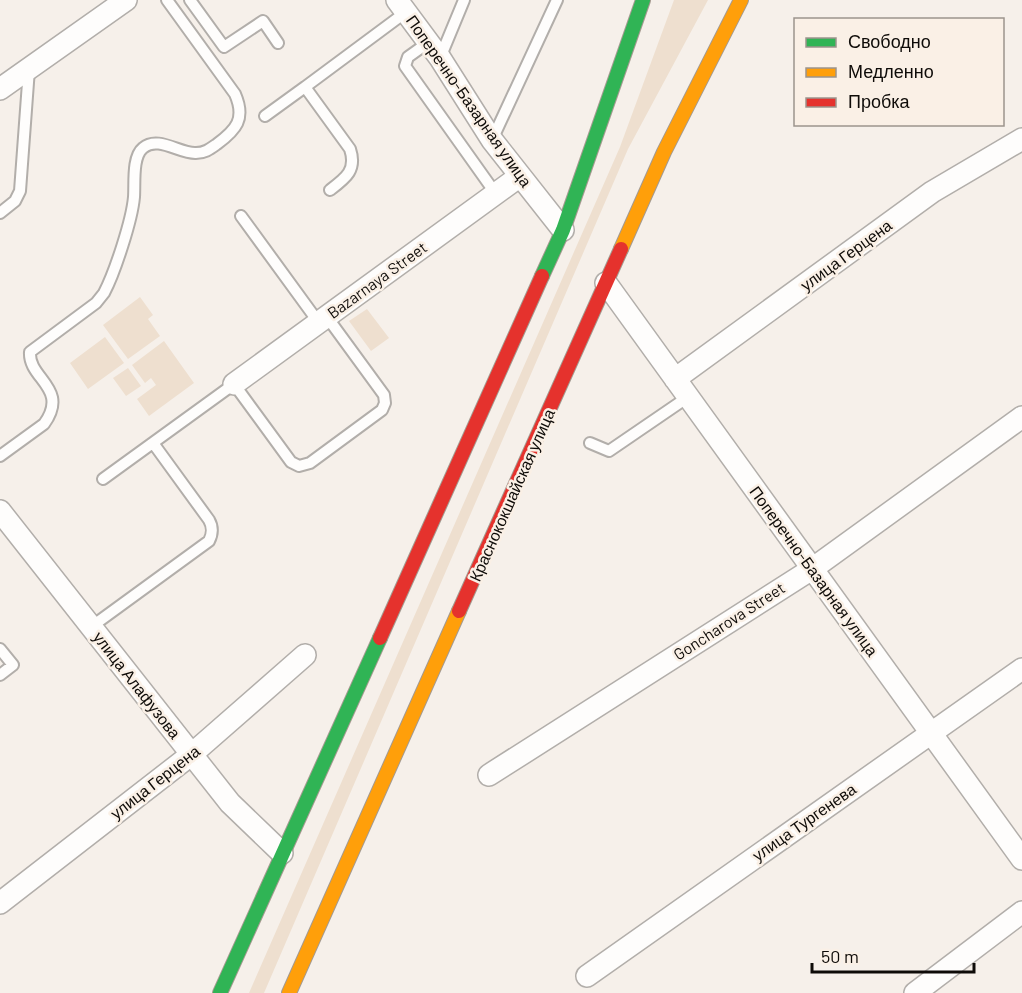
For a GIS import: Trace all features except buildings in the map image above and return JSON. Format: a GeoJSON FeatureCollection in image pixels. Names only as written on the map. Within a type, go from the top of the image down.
{"type":"FeatureCollection","features":[{"type":"Feature","properties":{"kind":"main road"},"geometry":{"type":"LineString","coordinates":[[219,993],[563,230],[643,0]]}},
{"type":"Feature","properties":{"kind":"main road","name":"Краснококшайская улица"},"geometry":{"type":"LineString","coordinates":[[289,993],[664,152],[741,0]]}},
{"type":"Feature","properties":{"kind":"street"},"geometry":{"type":"LineString","coordinates":[[0,89],[126,0]]}},
{"type":"Feature","properties":{"kind":"street","name":"Поперечно-Базарная улица"},"geometry":{"type":"LineString","coordinates":[[402,6],[434,50],[492,140],[563,230]]}},
{"type":"Feature","properties":{"kind":"street","name":"улица Герцена"},"geometry":{"type":"LineString","coordinates":[[675,379],[932,192],[1022,139]]}},
{"type":"Feature","properties":{"kind":"street","name":"Bazarnaya Street"},"geometry":{"type":"LineString","coordinates":[[234,384],[520,176]]}},
{"type":"Feature","properties":{"kind":"street","name":"Поперечно-Базарная улица"},"geometry":{"type":"LineString","coordinates":[[606,283],[1022,859]]}},
{"type":"Feature","properties":{"kind":"street","name":"Goncharova Street"},"geometry":{"type":"LineString","coordinates":[[489,775],[812,569],[1022,417]]}},
{"type":"Feature","properties":{"kind":"street","name":"улица Алафузова"},"geometry":{"type":"LineString","coordinates":[[1,514],[230,803],[282,853]]}},
{"type":"Feature","properties":{"kind":"street","name":"улица Герцена"},"geometry":{"type":"LineString","coordinates":[[0,903],[192,754],[305,655]]}},
{"type":"Feature","properties":{"kind":"street","name":"улица Тургенева"},"geometry":{"type":"LineString","coordinates":[[587,976],[1022,669]]}},
{"type":"Feature","properties":{"kind":"street"},"geometry":{"type":"LineString","coordinates":[[915,993],[1022,912]]}},
{"type":"Feature","properties":{"kind":"lane"},"geometry":{"type":"LineString","coordinates":[[0,456],[49,418],[52,407],[51,393],[32,364],[30,352],[96,303],[104,293],[131,217],[137,161],[141,151],[147,145],[158,144],[191,153],[205,152],[231,134],[238,122],[240,110],[235,94],[167,0]]}},
{"type":"Feature","properties":{"kind":"lane"},"geometry":{"type":"LineString","coordinates":[[190,0],[224,47],[263,21],[278,43]]}},
{"type":"Feature","properties":{"kind":"lane"},"geometry":{"type":"LineString","coordinates":[[464,0],[434,50],[408,57],[405,66],[496,194]]}},
{"type":"Feature","properties":{"kind":"lane"},"geometry":{"type":"LineString","coordinates":[[492,140],[557,0]]}},
{"type":"Feature","properties":{"kind":"lane"},"geometry":{"type":"LineString","coordinates":[[265,116],[304,87],[402,6]]}},
{"type":"Feature","properties":{"kind":"lane"},"geometry":{"type":"LineString","coordinates":[[0,213],[15,201],[20,191],[29,69]]}},
{"type":"Feature","properties":{"kind":"lane"},"geometry":{"type":"LineString","coordinates":[[304,87],[353,157],[348,177],[330,190]]}},
{"type":"Feature","properties":{"kind":"lane"},"geometry":{"type":"LineString","coordinates":[[103,479],[234,384],[291,462],[298,466],[310,463],[385,406],[384,395],[241,216]]}},
{"type":"Feature","properties":{"kind":"lane"},"geometry":{"type":"LineString","coordinates":[[590,443],[609,451],[688,396]]}},
{"type":"Feature","properties":{"kind":"lane"},"geometry":{"type":"LineString","coordinates":[[91,627],[209,541],[211,537],[212,528],[208,520],[153,443]]}},
{"type":"Feature","properties":{"kind":"lane"},"geometry":{"type":"LineString","coordinates":[[0,649],[13,665],[0,675]]}},
{"type":"Feature","properties":{"kind":"shaded area"},"geometry":{"type":"Polygon","coordinates":[[[674,0],[708,0],[628,149],[264,993],[249,993],[620,147],[674,0]]]}},
{"type":"Feature","properties":{"kind":"shaded area"},"geometry":{"type":"Polygon","coordinates":[[[140,297],[153,315],[148,319],[160,336],[128,359],[103,325],[140,297]]]}},
{"type":"Feature","properties":{"kind":"shaded area"},"geometry":{"type":"Polygon","coordinates":[[[367,309],[389,338],[371,351],[349,321],[367,309]]]}},
{"type":"Feature","properties":{"kind":"shaded area"},"geometry":{"type":"Polygon","coordinates":[[[105,337],[124,363],[88,389],[70,363],[105,337]]]}},
{"type":"Feature","properties":{"kind":"shaded area"},"geometry":{"type":"Polygon","coordinates":[[[164,341],[194,383],[149,416],[137,399],[156,385],[151,378],[145,383],[132,365],[164,341]]]}},
{"type":"Feature","properties":{"kind":"shaded area"},"geometry":{"type":"Polygon","coordinates":[[[128,368],[141,386],[126,396],[113,378],[128,368]]]}},
{"type":"Feature","properties":{"kind":"traffic: fast"},"geometry":{"type":"LineString","coordinates":[[542,276],[563,230],[643,0]]}},
{"type":"Feature","properties":{"kind":"traffic: fast"},"geometry":{"type":"LineString","coordinates":[[220,993],[380,638]]}},
{"type":"Feature","properties":{"kind":"traffic: slow"},"geometry":{"type":"LineString","coordinates":[[621,249],[664,152],[741,0]]}},
{"type":"Feature","properties":{"kind":"traffic: slow"},"geometry":{"type":"LineString","coordinates":[[289,993],[459,611]]}},
{"type":"Feature","properties":{"kind":"traffic: jam"},"geometry":{"type":"LineString","coordinates":[[459,611],[621,249]]}},
{"type":"Feature","properties":{"kind":"traffic: jam"},"geometry":{"type":"LineString","coordinates":[[380,638],[542,276]]}}]}
